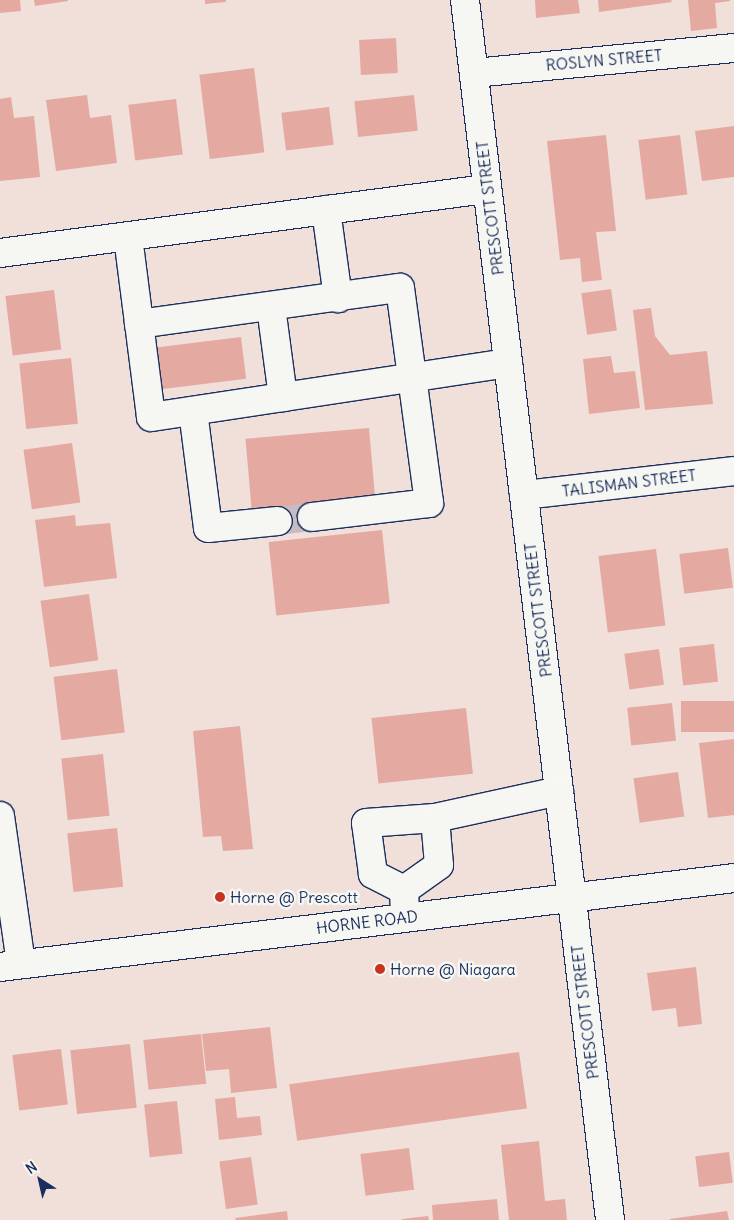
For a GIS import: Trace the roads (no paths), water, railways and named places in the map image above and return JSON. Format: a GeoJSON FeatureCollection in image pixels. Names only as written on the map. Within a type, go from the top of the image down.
{"type":"FeatureCollection","features":[{"type":"Feature","properties":{"kind":"street","name":"PRESCOTT STREET"},"geometry":{"type":"LineString","coordinates":[[465,0],[610,1220]]}},
{"type":"Feature","properties":{"kind":"street","name":"ROSLYN STREET"},"geometry":{"type":"LineString","coordinates":[[474,73],[734,48]]}},
{"type":"Feature","properties":{"kind":"street"},"geometry":{"type":"LineString","coordinates":[[0,253],[487,189]]}},
{"type":"Feature","properties":{"kind":"street"},"geometry":{"type":"LineString","coordinates":[[326,210],[338,298]]}},
{"type":"Feature","properties":{"kind":"street"},"geometry":{"type":"LineString","coordinates":[[128,236],[151,417],[508,363]]}},
{"type":"Feature","properties":{"kind":"street"},"geometry":{"type":"LineString","coordinates":[[139,324],[400,288],[429,503],[312,517]]}},
{"type":"Feature","properties":{"kind":"street"},"geometry":{"type":"LineString","coordinates":[[271,307],[283,397]]}},
{"type":"Feature","properties":{"kind":"street"},"geometry":{"type":"LineString","coordinates":[[193,411],[208,528],[278,521]]}},
{"type":"Feature","properties":{"kind":"street","name":"TALISMAN STREET"},"geometry":{"type":"LineString","coordinates":[[524,495],[734,471]]}},
{"type":"Feature","properties":{"kind":"street"},"geometry":{"type":"LineString","coordinates":[[404,890],[372,874],[366,823],[435,818],[560,791]]}},
{"type":"Feature","properties":{"kind":"street"},"geometry":{"type":"LineString","coordinates":[[0,816],[10,965]]}},
{"type":"Feature","properties":{"kind":"street"},"geometry":{"type":"LineString","coordinates":[[404,890],[439,865],[435,818]]}},
{"type":"Feature","properties":{"kind":"street","name":"HORNE ROAD"},"geometry":{"type":"LineString","coordinates":[[10,965],[734,878]]}},
{"type":"Feature","properties":{"kind":"street"},"geometry":{"type":"LineString","coordinates":[[404,890],[405,917]]}},
{"type":"Feature","properties":{"kind":"tunnel"},"geometry":{"type":"LineString","coordinates":[[278,521],[312,517]]}},
{"type":"Feature","properties":{"kind":"place","name":"Horne @ Prescott"},"geometry":{"type":"Point","coordinates":[220,897]}},
{"type":"Feature","properties":{"kind":"place","name":"Horne @ Niagara"},"geometry":{"type":"Point","coordinates":[380,969]}}]}
